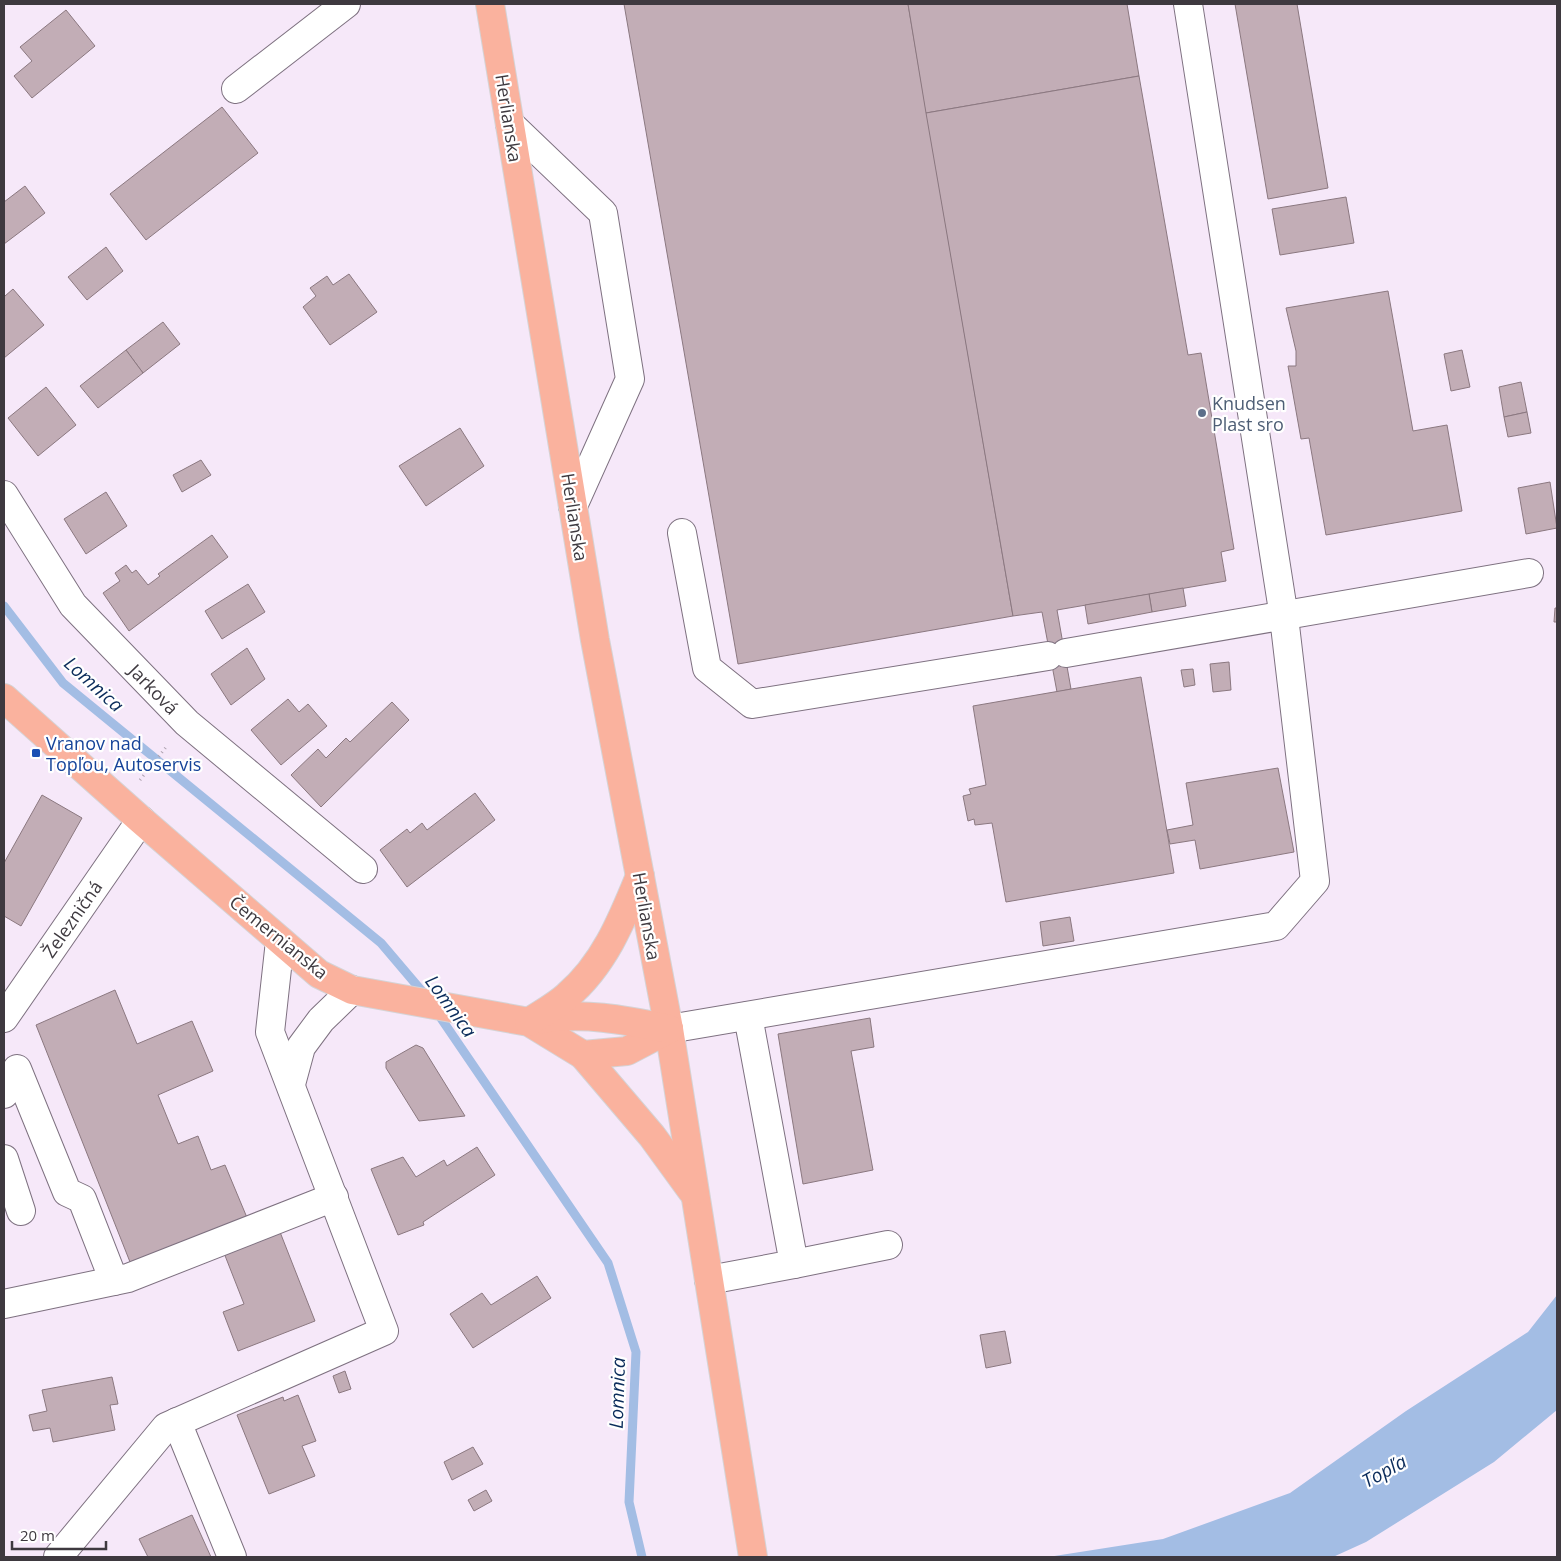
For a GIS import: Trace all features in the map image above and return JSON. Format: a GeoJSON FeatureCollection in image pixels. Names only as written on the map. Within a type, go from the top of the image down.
{"type":"FeatureCollection","features":[{"type":"Feature","properties":{"kind":"main road","name":"Herlianska"},"geometry":{"type":"LineString","coordinates":[[490,4],[595,640],[669,1029],[753,1557]]}},
{"type":"Feature","properties":{"kind":"main road","name":"Čemernianska"},"geometry":{"type":"LineString","coordinates":[[4,698],[319,974],[352,990],[529,1022],[583,1055],[652,1136],[695,1196]]}},
{"type":"Feature","properties":{"kind":"main road"},"geometry":{"type":"LineString","coordinates":[[529,1022],[567,997],[599,962],[621,922],[640,876]]}},
{"type":"Feature","properties":{"kind":"main road"},"geometry":{"type":"LineString","coordinates":[[529,1022],[561,1015],[621,1019],[669,1029]]}},
{"type":"Feature","properties":{"kind":"main road"},"geometry":{"type":"LineString","coordinates":[[583,1055],[627,1051],[669,1029]]}},
{"type":"Feature","properties":{"kind":"street"},"geometry":{"type":"LineString","coordinates":[[236,89],[346,4]]}},
{"type":"Feature","properties":{"kind":"street"},"geometry":{"type":"LineString","coordinates":[[669,1029],[1276,926],[1315,881],[1284,617],[1188,4]]}},
{"type":"Feature","properties":{"kind":"street"},"geometry":{"type":"LineString","coordinates":[[510,124],[603,213],[630,379],[573,506]]}},
{"type":"Feature","properties":{"kind":"street","name":"Jarková"},"geometry":{"type":"LineString","coordinates":[[4,495],[73,605],[187,723],[362,869]]}},
{"type":"Feature","properties":{"kind":"street"},"geometry":{"type":"LineString","coordinates":[[682,533],[707,668],[752,704],[1284,617],[1529,573]]}},
{"type":"Feature","properties":{"kind":"street","name":"Železničná"},"geometry":{"type":"LineString","coordinates":[[4,1018],[141,820]]}},
{"type":"Feature","properties":{"kind":"street"},"geometry":{"type":"LineString","coordinates":[[58,1557],[166,1427],[384,1331],[270,1032],[280,941]]}},
{"type":"Feature","properties":{"kind":"street"},"geometry":{"type":"LineString","coordinates":[[291,1084],[301,1047],[321,1020],[352,990]]}},
{"type":"Feature","properties":{"kind":"street"},"geometry":{"type":"LineString","coordinates":[[748,1016],[794,1264]]}},
{"type":"Feature","properties":{"kind":"street"},"geometry":{"type":"LineString","coordinates":[[4,1094],[17,1069],[67,1192],[82,1199],[114,1281]]}},
{"type":"Feature","properties":{"kind":"street"},"geometry":{"type":"LineString","coordinates":[[4,1159],[22,1211]]}},
{"type":"Feature","properties":{"kind":"street"},"geometry":{"type":"LineString","coordinates":[[4,1304],[128,1278],[334,1197]]}},
{"type":"Feature","properties":{"kind":"street"},"geometry":{"type":"LineString","coordinates":[[709,1280],[888,1245]]}},
{"type":"Feature","properties":{"kind":"street"},"geometry":{"type":"LineString","coordinates":[[177,1422],[232,1557]]}},
{"type":"Feature","properties":{"kind":"path"},"geometry":{"type":"LineString","coordinates":[[142,778],[169,744]]}},
{"type":"Feature","properties":{"kind":"water","name":"Topľa"},"geometry":{"type":"Polygon","coordinates":[[[1557,1295],[1557,1410],[1494,1462],[1366,1542],[1333,1557],[1048,1557],[1163,1539],[1290,1493],[1406,1411],[1528,1332],[1557,1295]]]}},
{"type":"Feature","properties":{"kind":"building"},"geometry":{"type":"Polygon","coordinates":[[[624,4],[908,4],[1013,616],[738,664],[624,4]]]}},
{"type":"Feature","properties":{"kind":"building"},"geometry":{"type":"Polygon","coordinates":[[[908,4],[1127,4],[1139,76],[926,113],[908,4]]]}},
{"type":"Feature","properties":{"kind":"building"},"geometry":{"type":"Polygon","coordinates":[[[1235,4],[1297,4],[1328,188],[1268,199],[1235,4]]]}},
{"type":"Feature","properties":{"kind":"building"},"geometry":{"type":"Polygon","coordinates":[[[66,10],[95,46],[32,98],[14,76],[32,61],[20,47],[66,10]]]}},
{"type":"Feature","properties":{"kind":"building"},"geometry":{"type":"Polygon","coordinates":[[[1139,76],[1188,355],[1201,353],[1234,549],[1221,552],[1226,581],[1057,610],[1071,689],[1057,692],[1042,612],[1013,616],[926,113],[1139,76]]]}},
{"type":"Feature","properties":{"kind":"building"},"geometry":{"type":"Polygon","coordinates":[[[222,107],[258,153],[146,240],[110,194],[222,107]]]}},
{"type":"Feature","properties":{"kind":"building"},"geometry":{"type":"Polygon","coordinates":[[[25,186],[45,213],[4,244],[4,202],[25,186]]]}},
{"type":"Feature","properties":{"kind":"building"},"geometry":{"type":"Polygon","coordinates":[[[1346,197],[1354,243],[1280,255],[1272,209],[1346,197]]]}},
{"type":"Feature","properties":{"kind":"building"},"geometry":{"type":"Polygon","coordinates":[[[106,247],[123,271],[87,300],[68,277],[106,247]]]}},
{"type":"Feature","properties":{"kind":"building"},"geometry":{"type":"Polygon","coordinates":[[[349,274],[377,312],[330,345],[303,307],[316,296],[310,288],[327,276],[333,285],[349,274]]]}},
{"type":"Feature","properties":{"kind":"building"},"geometry":{"type":"Polygon","coordinates":[[[13,289],[44,325],[4,358],[4,294],[5,296],[13,289]]]}},
{"type":"Feature","properties":{"kind":"building"},"geometry":{"type":"Polygon","coordinates":[[[1388,291],[1413,431],[1447,425],[1462,511],[1326,535],[1309,438],[1301,439],[1288,366],[1296,366],[1296,351],[1286,308],[1388,291]]]}},
{"type":"Feature","properties":{"kind":"building"},"geometry":{"type":"Polygon","coordinates":[[[163,322],[180,344],[143,373],[126,350],[163,322]]]}},
{"type":"Feature","properties":{"kind":"building"},"geometry":{"type":"Polygon","coordinates":[[[126,350],[143,373],[98,408],[80,386],[126,350]]]}},
{"type":"Feature","properties":{"kind":"building"},"geometry":{"type":"Polygon","coordinates":[[[1462,350],[1470,387],[1451,391],[1444,354],[1462,350]]]}},
{"type":"Feature","properties":{"kind":"building"},"geometry":{"type":"Polygon","coordinates":[[[1521,382],[1527,412],[1504,417],[1499,387],[1521,382]]]}},
{"type":"Feature","properties":{"kind":"building"},"geometry":{"type":"Polygon","coordinates":[[[46,387],[76,425],[38,456],[8,418],[46,387]]]}},
{"type":"Feature","properties":{"kind":"building"},"geometry":{"type":"Polygon","coordinates":[[[1527,412],[1531,433],[1508,437],[1504,417],[1527,412]]]}},
{"type":"Feature","properties":{"kind":"building"},"geometry":{"type":"Polygon","coordinates":[[[460,428],[484,466],[426,506],[399,466],[460,428]]]}},
{"type":"Feature","properties":{"kind":"building"},"geometry":{"type":"Polygon","coordinates":[[[201,460],[211,475],[182,492],[173,475],[201,460]]]}},
{"type":"Feature","properties":{"kind":"building"},"geometry":{"type":"Polygon","coordinates":[[[1550,482],[1557,528],[1526,534],[1518,488],[1550,482]]]}},
{"type":"Feature","properties":{"kind":"building"},"geometry":{"type":"Polygon","coordinates":[[[106,492],[127,526],[86,554],[64,519],[106,492]]]}},
{"type":"Feature","properties":{"kind":"building"},"geometry":{"type":"Polygon","coordinates":[[[212,535],[228,557],[129,631],[103,593],[120,581],[115,573],[126,565],[132,573],[136,570],[148,585],[160,576],[158,574],[212,535]]]}},
{"type":"Feature","properties":{"kind":"building"},"geometry":{"type":"Polygon","coordinates":[[[248,584],[265,612],[222,639],[205,611],[248,584]]]}},
{"type":"Feature","properties":{"kind":"building"},"geometry":{"type":"Polygon","coordinates":[[[1183,588],[1186,606],[1152,612],[1149,594],[1183,588]]]}},
{"type":"Feature","properties":{"kind":"building"},"geometry":{"type":"Polygon","coordinates":[[[1149,594],[1152,612],[1088,624],[1085,605],[1149,594]]]}},
{"type":"Feature","properties":{"kind":"building"},"geometry":{"type":"Polygon","coordinates":[[[1555,608],[1557,608],[1557,622],[1554,622],[1555,608]]]}},
{"type":"Feature","properties":{"kind":"building"},"geometry":{"type":"Polygon","coordinates":[[[247,648],[265,679],[231,705],[211,674],[247,648]]]}},
{"type":"Feature","properties":{"kind":"building"},"geometry":{"type":"Polygon","coordinates":[[[1229,662],[1231,690],[1213,692],[1210,664],[1229,662]]]}},
{"type":"Feature","properties":{"kind":"building"},"geometry":{"type":"Polygon","coordinates":[[[1193,669],[1195,685],[1184,687],[1181,670],[1193,669]]]}},
{"type":"Feature","properties":{"kind":"building"},"geometry":{"type":"Polygon","coordinates":[[[1141,677],[1174,873],[1006,902],[992,823],[975,825],[974,819],[968,821],[963,796],[971,794],[969,789],[986,785],[973,706],[1141,677]]]}},
{"type":"Feature","properties":{"kind":"building"},"geometry":{"type":"Polygon","coordinates":[[[288,699],[299,712],[308,704],[327,726],[281,765],[251,730],[288,699]]]}},
{"type":"Feature","properties":{"kind":"building"},"geometry":{"type":"Polygon","coordinates":[[[392,702],[409,720],[321,807],[291,775],[318,749],[326,758],[346,738],[350,742],[392,702]]]}},
{"type":"Feature","properties":{"kind":"building"},"geometry":{"type":"Polygon","coordinates":[[[1278,768],[1294,852],[1200,869],[1195,840],[1170,844],[1167,830],[1193,825],[1186,783],[1278,768]]]}},
{"type":"Feature","properties":{"kind":"building"},"geometry":{"type":"Polygon","coordinates":[[[475,793],[495,820],[407,887],[380,850],[407,829],[410,833],[422,823],[427,830],[475,793]]]}},
{"type":"Feature","properties":{"kind":"building"},"geometry":{"type":"Polygon","coordinates":[[[42,795],[82,818],[21,926],[4,916],[4,863],[42,795]]]}},
{"type":"Feature","properties":{"kind":"building"},"geometry":{"type":"Polygon","coordinates":[[[1070,917],[1074,941],[1043,946],[1040,922],[1070,917]]]}},
{"type":"Feature","properties":{"kind":"building"},"geometry":{"type":"Polygon","coordinates":[[[115,990],[137,1044],[192,1021],[213,1071],[158,1095],[178,1144],[198,1136],[211,1170],[225,1165],[248,1220],[132,1267],[36,1025],[115,990]]]}},
{"type":"Feature","properties":{"kind":"building"},"geometry":{"type":"Polygon","coordinates":[[[870,1018],[874,1047],[851,1051],[873,1170],[803,1184],[778,1034],[870,1018]]]}},
{"type":"Feature","properties":{"kind":"building"},"geometry":{"type":"Polygon","coordinates":[[[416,1045],[423,1048],[465,1116],[419,1121],[386,1068],[386,1062],[416,1045]]]}},
{"type":"Feature","properties":{"kind":"building"},"geometry":{"type":"Polygon","coordinates":[[[477,1147],[495,1175],[423,1222],[424,1225],[398,1235],[371,1169],[403,1157],[416,1177],[444,1160],[447,1166],[477,1147]]]}},
{"type":"Feature","properties":{"kind":"building"},"geometry":{"type":"Polygon","coordinates":[[[280,1232],[315,1321],[238,1351],[223,1312],[244,1304],[224,1253],[280,1232]]]}},
{"type":"Feature","properties":{"kind":"building"},"geometry":{"type":"Polygon","coordinates":[[[537,1276],[551,1298],[473,1348],[450,1314],[482,1293],[491,1305],[537,1276]]]}},
{"type":"Feature","properties":{"kind":"building"},"geometry":{"type":"Polygon","coordinates":[[[1005,1331],[1011,1363],[986,1368],[980,1335],[1005,1331]]]}},
{"type":"Feature","properties":{"kind":"building"},"geometry":{"type":"Polygon","coordinates":[[[345,1371],[351,1389],[339,1393],[333,1376],[345,1371]]]}},
{"type":"Feature","properties":{"kind":"building"},"geometry":{"type":"Polygon","coordinates":[[[112,1377],[118,1404],[110,1405],[115,1430],[53,1442],[50,1428],[33,1431],[29,1415],[47,1411],[42,1390],[112,1377]]]}},
{"type":"Feature","properties":{"kind":"building"},"geometry":{"type":"Polygon","coordinates":[[[298,1395],[316,1441],[302,1446],[315,1476],[269,1494],[237,1415],[283,1397],[284,1401],[298,1395]]]}},
{"type":"Feature","properties":{"kind":"building"},"geometry":{"type":"Polygon","coordinates":[[[473,1447],[483,1464],[452,1480],[444,1462],[473,1447]]]}},
{"type":"Feature","properties":{"kind":"building"},"geometry":{"type":"Polygon","coordinates":[[[486,1490],[492,1501],[474,1511],[468,1500],[486,1490]]]}},
{"type":"Feature","properties":{"kind":"building"},"geometry":{"type":"Polygon","coordinates":[[[192,1515],[211,1557],[148,1557],[139,1539],[192,1515]]]}},
{"type":"Feature","properties":{"kind":"waterway","name":"Lomnica"},"geometry":{"type":"LineString","coordinates":[[4,606],[63,683],[381,943],[426,996]]}},
{"type":"Feature","properties":{"kind":"waterway","name":"Lomnica"},"geometry":{"type":"LineString","coordinates":[[436,1011],[608,1263],[636,1352],[629,1502],[642,1557]]}},
{"type":"Feature","properties":{"kind":"place","name":"Knudsen Plast sro"},"geometry":{"type":"Point","coordinates":[1202,413]}},
{"type":"Feature","properties":{"kind":"place","name":"Vranov nad Topľou, Autoservis"},"geometry":{"type":"Point","coordinates":[36,753]}}]}
